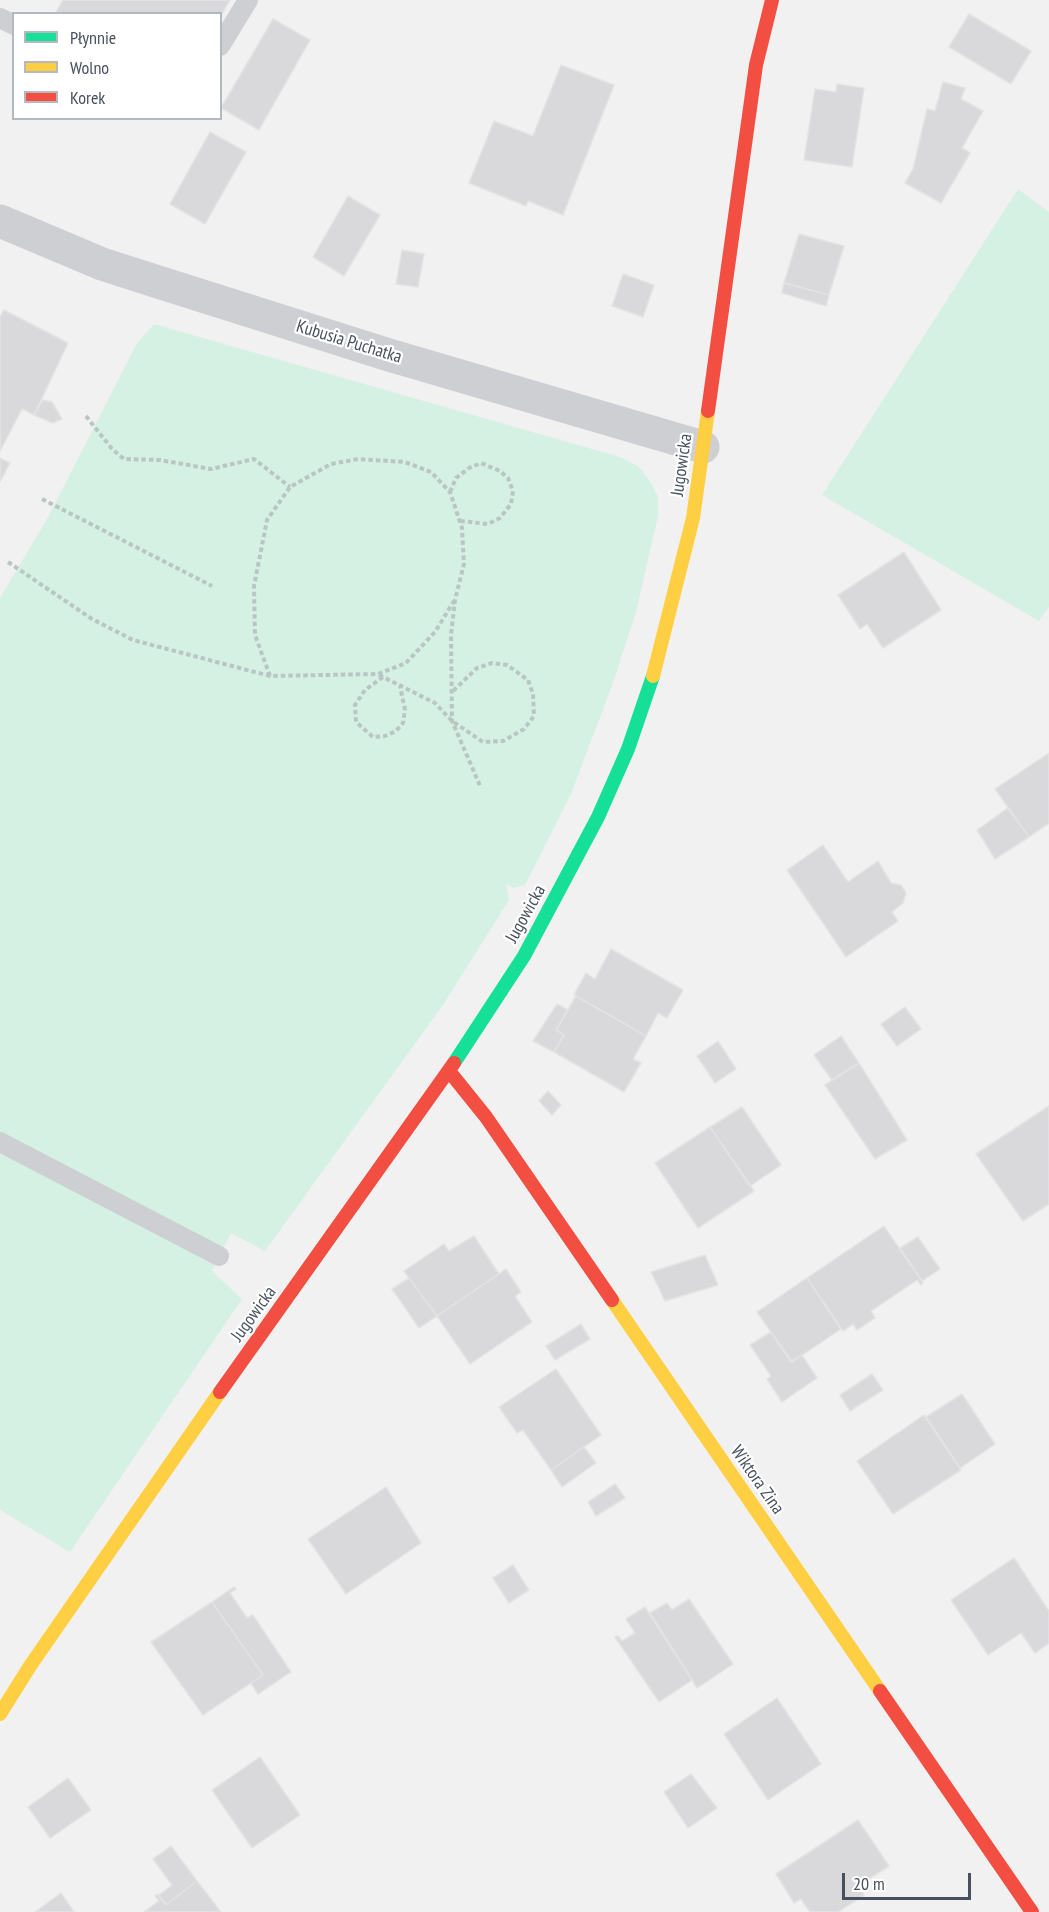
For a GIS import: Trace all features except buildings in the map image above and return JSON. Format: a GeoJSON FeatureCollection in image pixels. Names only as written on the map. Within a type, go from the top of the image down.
{"type":"FeatureCollection","features":[{"type":"Feature","properties":{"kind":"street","name":"Jugowicka"},"geometry":{"type":"LineString","coordinates":[[0,1714],[30,1666],[229,1380],[449,1071],[529,946],[598,817],[628,749],[655,671],[677,591],[693,518],[756,65],[772,0]]}},
{"type":"Feature","properties":{"kind":"street","name":"Kubusia Puchatka"},"geometry":{"type":"LineString","coordinates":[[0,221],[102,264],[144,278],[389,356],[703,447]]}},
{"type":"Feature","properties":{"kind":"street","name":"Wiktora Zina"},"geometry":{"type":"LineString","coordinates":[[449,1071],[486,1117],[1032,1912]]}},
{"type":"Feature","properties":{"kind":"lane"},"geometry":{"type":"LineString","coordinates":[[222,43],[248,0]]}},
{"type":"Feature","properties":{"kind":"lane"},"geometry":{"type":"LineString","coordinates":[[0,1142],[219,1256]]}},
{"type":"Feature","properties":{"kind":"path"},"geometry":{"type":"LineString","coordinates":[[86,416],[112,449],[124,459],[160,460],[210,468],[254,459],[290,486]]}},
{"type":"Feature","properties":{"kind":"path"},"geometry":{"type":"LineString","coordinates":[[270,676],[255,635],[254,586],[267,520],[290,486],[331,464],[358,459],[405,462],[431,472],[450,492],[460,521],[464,564],[455,600],[452,635],[452,721],[481,788]]}},
{"type":"Feature","properties":{"kind":"path"},"geometry":{"type":"LineString","coordinates":[[450,492],[456,478],[469,468],[481,464],[500,471],[508,478],[513,491],[511,504],[500,518],[488,524],[460,521]]}},
{"type":"Feature","properties":{"kind":"path"},"geometry":{"type":"LineString","coordinates":[[42,499],[212,586]]}},
{"type":"Feature","properties":{"kind":"path"},"geometry":{"type":"LineString","coordinates":[[8,562],[92,619],[133,640],[270,676],[378,674],[405,663],[435,632],[455,600]]}},
{"type":"Feature","properties":{"kind":"path"},"geometry":{"type":"LineString","coordinates":[[378,674],[435,703],[452,721],[483,742],[503,741],[524,729],[534,716],[533,694],[528,680],[507,665],[492,663],[477,668],[452,691]]}},
{"type":"Feature","properties":{"kind":"path"},"geometry":{"type":"LineString","coordinates":[[383,677],[365,690],[355,705],[356,722],[373,736],[386,736],[396,731],[402,723],[405,710],[400,686]]}},
{"type":"Feature","properties":{"kind":"green space"},"geometry":{"type":"Polygon","coordinates":[[[1018,189],[1049,212],[1049,607],[1039,621],[822,495],[1018,189]]]}},
{"type":"Feature","properties":{"kind":"green space"},"geometry":{"type":"Polygon","coordinates":[[[154,324],[620,457],[638,466],[650,481],[658,497],[658,516],[636,612],[613,683],[571,794],[525,885],[513,888],[506,884],[509,900],[443,1005],[265,1251],[231,1233],[212,1271],[242,1299],[70,1552],[0,1510],[0,598],[47,519],[137,343],[154,324]]]}},
{"type":"Feature","properties":{"kind":"traffic: fast"},"geometry":{"type":"LineString","coordinates":[[454,1063],[524,956],[598,817],[628,749],[653,676]]}},
{"type":"Feature","properties":{"kind":"traffic: slow"},"geometry":{"type":"LineString","coordinates":[[653,676],[693,518],[708,411]]}},
{"type":"Feature","properties":{"kind":"traffic: slow"},"geometry":{"type":"LineString","coordinates":[[612,1300],[880,1691]]}},
{"type":"Feature","properties":{"kind":"traffic: slow"},"geometry":{"type":"LineString","coordinates":[[0,1714],[30,1666],[220,1392]]}},
{"type":"Feature","properties":{"kind":"traffic: jam"},"geometry":{"type":"LineString","coordinates":[[708,411],[756,65],[772,0]]}},
{"type":"Feature","properties":{"kind":"traffic: jam"},"geometry":{"type":"LineString","coordinates":[[220,1392],[454,1063]]}},
{"type":"Feature","properties":{"kind":"traffic: jam"},"geometry":{"type":"LineString","coordinates":[[449,1071],[486,1117],[612,1300]]}},
{"type":"Feature","properties":{"kind":"traffic: jam"},"geometry":{"type":"LineString","coordinates":[[880,1691],[1032,1912]]}}]}
